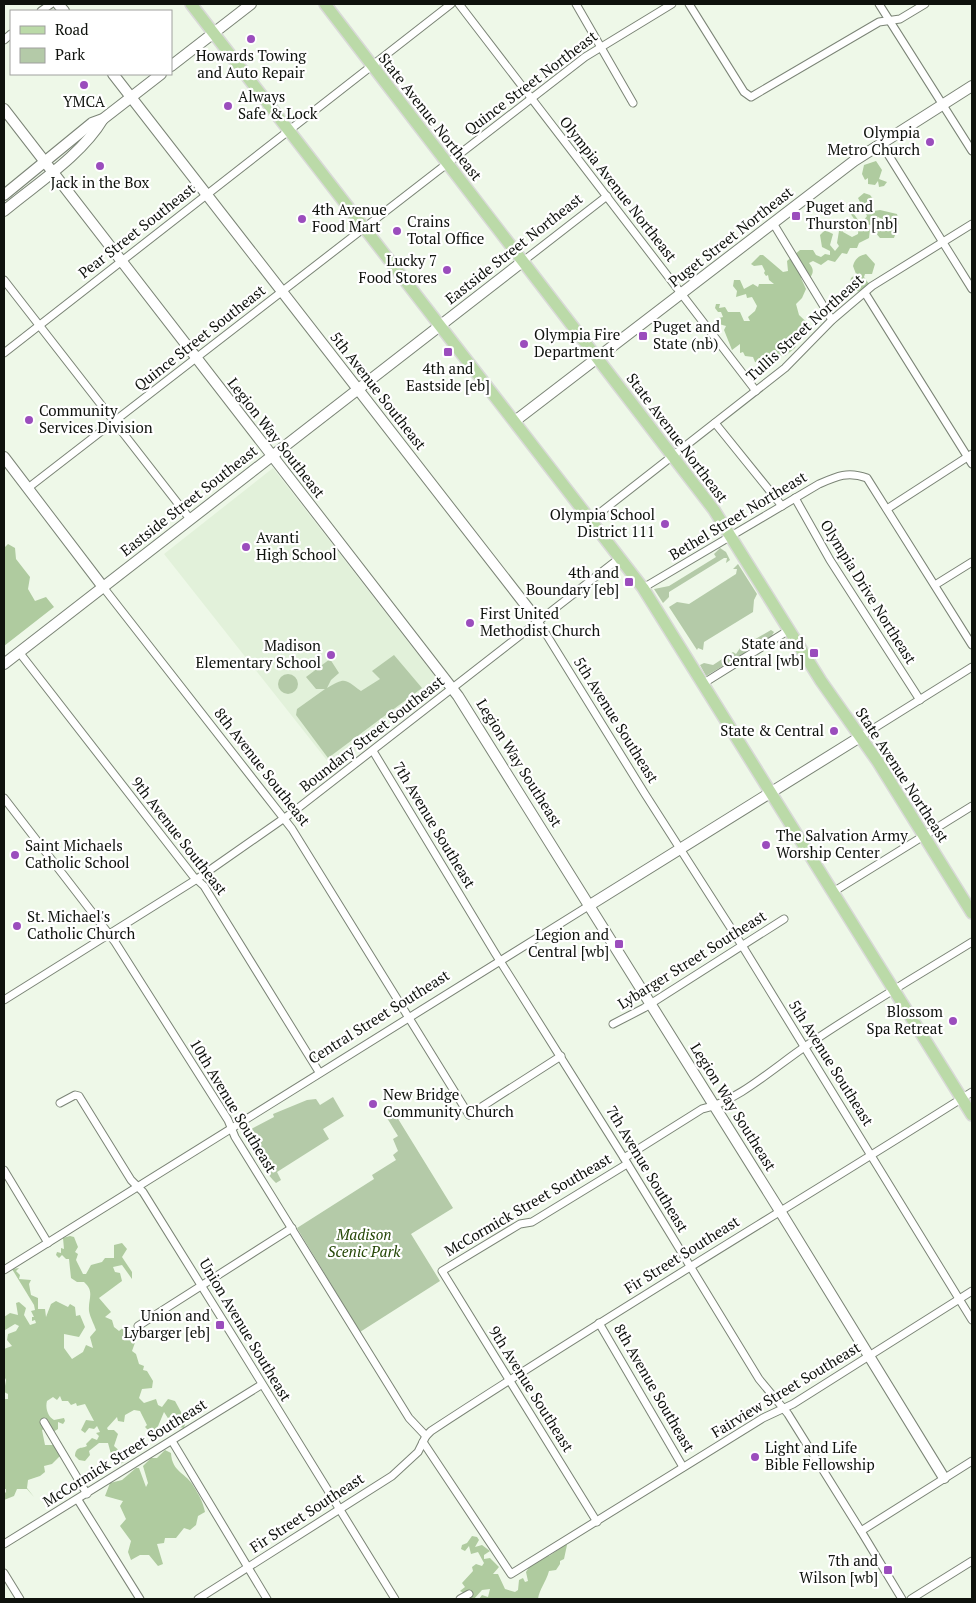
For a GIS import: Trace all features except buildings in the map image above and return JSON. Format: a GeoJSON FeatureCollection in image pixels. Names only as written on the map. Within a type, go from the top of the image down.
{"type":"FeatureCollection","features":[{"type":"Feature","properties":{"kind":"main road"},"geometry":{"type":"LineString","coordinates":[[191,4],[644,588],[972,1115]]}},
{"type":"Feature","properties":{"kind":"main road","name":"State Avenue Northeast"},"geometry":{"type":"LineString","coordinates":[[324,4],[673,456],[731,537],[831,697],[860,736],[972,913]]}},
{"type":"Feature","properties":{"kind":"street"},"geometry":{"type":"LineString","coordinates":[[172,65],[251,4]]}},
{"type":"Feature","properties":{"kind":"street","name":"Pear Street Southeast"},"geometry":{"type":"LineString","coordinates":[[4,353],[451,4]]}},
{"type":"Feature","properties":{"kind":"street","name":"Olympia Avenue Northeast"},"geometry":{"type":"LineString","coordinates":[[459,4],[756,391]]}},
{"type":"Feature","properties":{"kind":"street"},"geometry":{"type":"LineString","coordinates":[[576,4],[633,103]]}},
{"type":"Feature","properties":{"kind":"street","name":"Quince Street Northeast"},"geometry":{"type":"LineString","coordinates":[[364,228],[601,48],[672,4]]}},
{"type":"Feature","properties":{"kind":"street"},"geometry":{"type":"LineString","coordinates":[[688,4],[744,92],[751,98],[879,22],[889,19],[900,19],[925,4]]}},
{"type":"Feature","properties":{"kind":"street"},"geometry":{"type":"LineString","coordinates":[[880,4],[972,148]]}},
{"type":"Feature","properties":{"kind":"street","name":"5th Avenue Southeast"},"geometry":{"type":"LineString","coordinates":[[114,75],[538,622],[743,947],[972,1320]]}},
{"type":"Feature","properties":{"kind":"street"},"geometry":{"type":"LineString","coordinates":[[4,195],[92,123],[102,119],[160,75]]}},
{"type":"Feature","properties":{"kind":"street","name":"Puget Street Northeast"},"geometry":{"type":"LineString","coordinates":[[515,421],[881,143],[972,86]]}},
{"type":"Feature","properties":{"kind":"street","name":"Legion Way Southeast"},"geometry":{"type":"LineString","coordinates":[[4,108],[120,262],[453,689],[590,904],[944,1478]]}},
{"type":"Feature","properties":{"kind":"street"},"geometry":{"type":"LineString","coordinates":[[4,211],[52,173],[97,129],[102,119]]}},
{"type":"Feature","properties":{"kind":"street"},"geometry":{"type":"LineString","coordinates":[[881,143],[972,289]]}},
{"type":"Feature","properties":{"kind":"street","name":"Eastside Street Northeast"},"geometry":{"type":"LineString","coordinates":[[440,326],[607,196]]}},
{"type":"Feature","properties":{"kind":"street"},"geometry":{"type":"LineString","coordinates":[[773,224],[832,320]]}},
{"type":"Feature","properties":{"kind":"street","name":"Tullis Street Northeast"},"geometry":{"type":"LineString","coordinates":[[592,519],[785,368],[832,320],[883,278],[972,224]]}},
{"type":"Feature","properties":{"kind":"street","name":"Quince Street Southeast"},"geometry":{"type":"LineString","coordinates":[[28,488],[364,228]]}},
{"type":"Feature","properties":{"kind":"street"},"geometry":{"type":"LineString","coordinates":[[4,280],[190,519]]}},
{"type":"Feature","properties":{"kind":"street"},"geometry":{"type":"LineString","coordinates":[[865,293],[970,455],[972,464]]}},
{"type":"Feature","properties":{"kind":"street","name":"Eastside Street Southeast"},"geometry":{"type":"LineString","coordinates":[[4,664],[440,326]]}},
{"type":"Feature","properties":{"kind":"street"},"geometry":{"type":"LineString","coordinates":[[715,423],[782,506]]}},
{"type":"Feature","properties":{"kind":"street"},"geometry":{"type":"LineString","coordinates":[[970,455],[887,509],[972,645]]}},
{"type":"Feature","properties":{"kind":"street","name":"8th Avenue Southeast"},"geometry":{"type":"LineString","coordinates":[[4,457],[102,587],[284,819],[409,1016],[469,1115],[561,1056]]}},
{"type":"Feature","properties":{"kind":"street","name":"Bethel Street Northeast"},"geometry":{"type":"LineString","coordinates":[[644,588],[794,498],[842,473],[867,478],[887,509]]}},
{"type":"Feature","properties":{"kind":"street","name":"Olympia Drive Northeast"},"geometry":{"type":"LineString","coordinates":[[794,498],[830,560],[920,700]]}},
{"type":"Feature","properties":{"kind":"street","name":"Boundary Street Southeast"},"geometry":{"type":"LineString","coordinates":[[4,1000],[197,879],[284,819],[374,751],[621,557]]}},
{"type":"Feature","properties":{"kind":"street"},"geometry":{"type":"LineString","coordinates":[[935,585],[972,562]]}},
{"type":"Feature","properties":{"kind":"street"},"geometry":{"type":"LineString","coordinates":[[704,683],[789,630]]}},
{"type":"Feature","properties":{"kind":"street","name":"9th Avenue Southeast"},"geometry":{"type":"LineString","coordinates":[[19,652],[204,886],[319,1072]]}},
{"type":"Feature","properties":{"kind":"street"},"geometry":{"type":"LineString","coordinates":[[860,736],[972,667]]}},
{"type":"Feature","properties":{"kind":"street","name":"Central Street Southeast"},"geometry":{"type":"LineString","coordinates":[[4,1270],[409,1016],[772,793],[860,736]]}},
{"type":"Feature","properties":{"kind":"street","name":"7th Avenue Southeast"},"geometry":{"type":"LineString","coordinates":[[374,751],[500,960],[759,1379],[783,1408],[861,1530],[902,1599]]}},
{"type":"Feature","properties":{"kind":"street","name":"10th Avenue Southeast"},"geometry":{"type":"LineString","coordinates":[[4,798],[109,934],[231,1127],[235,1137],[409,1418],[424,1439]]}},
{"type":"Feature","properties":{"kind":"street"},"geometry":{"type":"LineString","coordinates":[[833,892],[972,806]]}},
{"type":"Feature","properties":{"kind":"street","name":"Lybarger Street Southeast"},"geometry":{"type":"LineString","coordinates":[[613,1024],[651,1004],[743,947],[784,919]]}},
{"type":"Feature","properties":{"kind":"street","name":"McCormick Street Southeast"},"geometry":{"type":"LineString","coordinates":[[442,1271],[520,1224],[532,1222],[702,1109],[714,1106],[760,1078],[804,1047],[972,942]]}},
{"type":"Feature","properties":{"kind":"street","name":"Fir Street Southeast"},"geometry":{"type":"LineString","coordinates":[[198,1599],[402,1467],[418,1452],[424,1439],[510,1380],[690,1266],[972,1092]]}},
{"type":"Feature","properties":{"kind":"street","name":"Union Avenue Southeast"},"geometry":{"type":"LineString","coordinates":[[60,1103],[76,1095],[79,1096],[113,1153],[131,1180],[139,1186],[202,1286],[261,1385],[340,1508],[395,1599]]}},
{"type":"Feature","properties":{"kind":"street"},"geometry":{"type":"LineString","coordinates":[[4,1170],[48,1242]]}},
{"type":"Feature","properties":{"kind":"street"},"geometry":{"type":"LineString","coordinates":[[138,1326],[292,1228]]}},
{"type":"Feature","properties":{"kind":"street","name":"9th Avenue Southeast"},"geometry":{"type":"LineString","coordinates":[[442,1271],[597,1522]]}},
{"type":"Feature","properties":{"kind":"street","name":"Fairview Street Southeast"},"geometry":{"type":"LineString","coordinates":[[424,1439],[430,1453],[511,1574],[683,1467],[869,1356],[972,1291]]}},
{"type":"Feature","properties":{"kind":"street","name":"8th Avenue Southeast"},"geometry":{"type":"LineString","coordinates":[[599,1323],[683,1467]]}},
{"type":"Feature","properties":{"kind":"street","name":"McCormick Street Southeast"},"geometry":{"type":"LineString","coordinates":[[4,1544],[78,1500],[261,1385]]}},
{"type":"Feature","properties":{"kind":"street"},"geometry":{"type":"LineString","coordinates":[[44,1422],[87,1494]]}},
{"type":"Feature","properties":{"kind":"street"},"geometry":{"type":"LineString","coordinates":[[172,1441],[266,1599]]}},
{"type":"Feature","properties":{"kind":"street"},"geometry":{"type":"LineString","coordinates":[[861,1530],[972,1460]]}},
{"type":"Feature","properties":{"kind":"street"},"geometry":{"type":"LineString","coordinates":[[78,1500],[140,1599]]}},
{"type":"Feature","properties":{"kind":"street"},"geometry":{"type":"LineString","coordinates":[[911,1599],[972,1561]]}},
{"type":"Feature","properties":{"kind":"street"},"geometry":{"type":"LineString","coordinates":[[4,1573],[20,1599]]}},
{"type":"Feature","properties":{"kind":"street"},"geometry":{"type":"LineString","coordinates":[[460,1599],[469,1594]]}},
{"type":"Feature","properties":{"kind":"shaded area","name":"Madison Elementary School"},"geometry":{"type":"Polygon","coordinates":[[[273,468],[441,684],[333,768],[164,554],[273,468]]]}},
{"type":"Feature","properties":{"kind":"green space"},"geometry":{"type":"Polygon","coordinates":[[[876,161],[882,170],[879,179],[887,182],[884,186],[879,187],[878,181],[875,185],[868,184],[868,178],[865,180],[862,174],[864,165],[876,161]]]}},
{"type":"Feature","properties":{"kind":"green space"},"geometry":{"type":"Polygon","coordinates":[[[864,193],[870,195],[874,200],[870,206],[874,211],[880,210],[897,214],[899,223],[894,238],[880,238],[875,232],[879,228],[886,231],[889,225],[896,226],[887,215],[884,220],[878,217],[876,224],[867,225],[870,229],[869,238],[859,243],[857,248],[850,248],[847,254],[842,253],[835,262],[828,260],[821,265],[813,261],[809,263],[813,273],[809,279],[801,278],[806,289],[802,298],[796,304],[799,315],[814,329],[798,340],[795,348],[785,356],[777,355],[772,365],[755,362],[753,357],[745,356],[743,352],[740,353],[740,344],[732,350],[724,330],[726,326],[719,324],[719,318],[723,317],[721,312],[718,312],[715,308],[716,304],[720,304],[719,308],[725,307],[728,312],[740,312],[744,321],[750,321],[748,317],[755,311],[757,306],[752,297],[747,298],[746,294],[736,297],[737,291],[733,286],[734,280],[740,280],[744,289],[753,284],[758,287],[759,284],[774,284],[769,280],[768,275],[766,276],[764,273],[762,265],[754,266],[751,264],[760,255],[763,255],[783,272],[788,271],[787,261],[800,250],[813,250],[816,255],[821,257],[825,254],[830,255],[830,251],[822,247],[820,235],[825,230],[833,234],[830,245],[835,251],[839,246],[837,243],[839,231],[833,223],[841,221],[843,232],[852,237],[858,234],[859,226],[850,213],[851,210],[861,224],[867,216],[858,198],[864,193]]]}},
{"type":"Feature","properties":{"kind":"green space"},"geometry":{"type":"Polygon","coordinates":[[[866,254],[875,264],[872,274],[865,274],[864,277],[869,284],[862,292],[851,290],[849,287],[851,278],[856,274],[853,266],[859,257],[866,254]]]}},
{"type":"Feature","properties":{"kind":"green space"},"geometry":{"type":"Polygon","coordinates":[[[8,544],[15,548],[16,559],[30,577],[28,589],[35,601],[46,597],[54,607],[4,646],[4,548],[8,544]]]}},
{"type":"Feature","properties":{"kind":"green space"},"geometry":{"type":"Polygon","coordinates":[[[720,548],[726,552],[730,560],[726,563],[727,558],[724,558],[669,592],[669,597],[663,603],[654,589],[669,586],[716,557],[714,554],[720,548]]]}},
{"type":"Feature","properties":{"kind":"green space"},"geometry":{"type":"Polygon","coordinates":[[[738,564],[757,594],[754,600],[753,612],[704,642],[703,650],[698,648],[697,650],[669,607],[677,602],[689,604],[736,574],[737,569],[733,569],[738,564]]]}},
{"type":"Feature","properties":{"kind":"green space"},"geometry":{"type":"Polygon","coordinates":[[[771,630],[774,632],[771,637],[706,676],[700,665],[704,663],[713,665],[733,652],[736,654],[740,648],[771,630]]]}},
{"type":"Feature","properties":{"kind":"green space"},"geometry":{"type":"Polygon","coordinates":[[[394,655],[422,688],[328,758],[296,715],[297,709],[325,689],[316,689],[306,677],[330,659],[339,673],[331,680],[327,688],[338,682],[345,681],[361,691],[380,679],[372,671],[394,655]]]}},
{"type":"Feature","properties":{"kind":"green space"},"geometry":{"type":"Polygon","coordinates":[[[288,674],[295,677],[298,684],[295,691],[288,694],[281,691],[278,684],[281,677],[288,674]]]}},
{"type":"Feature","properties":{"kind":"green space"},"geometry":{"type":"Polygon","coordinates":[[[333,1097],[344,1116],[323,1129],[329,1139],[277,1172],[281,1180],[276,1183],[254,1150],[251,1129],[274,1117],[273,1114],[307,1100],[316,1099],[320,1105],[333,1097]]]}},
{"type":"Feature","properties":{"kind":"green space","name":"Madison Scenic Park"},"geometry":{"type":"Polygon","coordinates":[[[392,1109],[453,1208],[411,1234],[440,1281],[360,1332],[297,1228],[374,1179],[372,1175],[396,1160],[393,1155],[398,1151],[393,1139],[398,1136],[384,1113],[392,1109]]]}},
{"type":"Feature","properties":{"kind":"green space"},"geometry":{"type":"Polygon","coordinates":[[[74,1237],[78,1247],[75,1252],[78,1254],[76,1260],[83,1274],[86,1274],[91,1265],[102,1262],[105,1258],[114,1258],[114,1245],[122,1243],[127,1249],[122,1257],[132,1272],[132,1279],[122,1265],[113,1267],[115,1272],[120,1273],[122,1281],[99,1298],[111,1312],[105,1317],[112,1320],[114,1327],[119,1331],[125,1326],[128,1330],[136,1333],[137,1337],[132,1351],[136,1354],[139,1364],[144,1366],[143,1370],[147,1371],[153,1381],[152,1388],[142,1389],[139,1398],[144,1403],[156,1399],[158,1405],[162,1407],[168,1399],[175,1401],[186,1421],[184,1428],[173,1426],[164,1412],[156,1431],[151,1433],[145,1427],[147,1425],[140,1411],[134,1410],[125,1415],[124,1422],[118,1421],[117,1417],[107,1428],[108,1430],[114,1430],[118,1434],[114,1446],[122,1453],[124,1462],[120,1464],[111,1454],[108,1443],[99,1443],[89,1451],[90,1455],[85,1461],[79,1460],[75,1456],[76,1451],[87,1446],[86,1444],[92,1438],[97,1440],[99,1436],[96,1433],[100,1432],[97,1426],[94,1429],[89,1428],[85,1433],[81,1430],[86,1420],[94,1421],[85,1404],[77,1406],[76,1403],[71,1405],[68,1401],[62,1401],[60,1396],[57,1400],[53,1397],[47,1401],[47,1412],[54,1420],[64,1418],[65,1421],[63,1424],[58,1422],[58,1429],[53,1432],[48,1420],[43,1419],[44,1429],[42,1430],[45,1445],[54,1445],[60,1456],[52,1464],[44,1466],[45,1472],[40,1476],[28,1480],[27,1488],[34,1497],[27,1489],[17,1489],[14,1496],[4,1500],[6,1489],[4,1489],[4,1399],[8,1399],[8,1394],[4,1392],[6,1380],[4,1376],[4,1349],[12,1346],[7,1340],[8,1334],[16,1331],[19,1326],[15,1324],[5,1330],[4,1317],[10,1313],[18,1315],[16,1303],[19,1302],[26,1308],[24,1315],[30,1325],[36,1323],[35,1320],[32,1321],[32,1317],[34,1317],[31,1311],[35,1310],[34,1305],[12,1269],[19,1268],[16,1271],[20,1275],[19,1279],[31,1280],[29,1284],[31,1295],[38,1298],[38,1309],[45,1309],[46,1317],[51,1304],[56,1301],[68,1307],[70,1304],[75,1307],[76,1316],[80,1315],[85,1327],[79,1337],[64,1334],[64,1348],[72,1359],[83,1352],[86,1345],[93,1348],[90,1337],[96,1330],[89,1311],[89,1289],[84,1282],[77,1282],[71,1278],[69,1259],[62,1255],[59,1258],[56,1255],[57,1252],[61,1253],[61,1248],[64,1249],[63,1238],[74,1237]]]}},
{"type":"Feature","properties":{"kind":"green space"},"geometry":{"type":"Polygon","coordinates":[[[165,1450],[171,1453],[174,1465],[191,1482],[201,1499],[205,1512],[198,1516],[196,1525],[190,1530],[184,1528],[176,1538],[165,1538],[164,1543],[157,1544],[163,1564],[158,1566],[149,1555],[140,1555],[131,1560],[128,1552],[131,1541],[120,1526],[126,1519],[120,1506],[123,1501],[105,1496],[110,1483],[122,1480],[136,1468],[139,1468],[146,1487],[148,1483],[143,1466],[151,1458],[157,1458],[165,1450]]]}},
{"type":"Feature","properties":{"kind":"green space"},"geometry":{"type":"Polygon","coordinates":[[[472,1536],[477,1537],[479,1540],[475,1547],[482,1545],[490,1551],[484,1555],[484,1559],[490,1558],[499,1567],[493,1574],[498,1574],[505,1589],[515,1592],[518,1590],[519,1580],[523,1578],[525,1582],[528,1581],[526,1572],[534,1559],[542,1560],[544,1556],[549,1556],[567,1545],[564,1559],[560,1561],[556,1570],[549,1571],[538,1599],[479,1599],[482,1595],[488,1597],[490,1589],[482,1590],[474,1599],[460,1591],[465,1587],[462,1583],[473,1571],[472,1567],[476,1564],[482,1566],[484,1563],[478,1552],[471,1554],[469,1546],[465,1551],[461,1549],[462,1545],[467,1543],[472,1536]]]}},
{"type":"Feature","properties":{"kind":"place","name":"Howards Towing and Auto Repair"},"geometry":{"type":"Point","coordinates":[251,39]}},
{"type":"Feature","properties":{"kind":"place","name":"YMCA"},"geometry":{"type":"Point","coordinates":[84,85]}},
{"type":"Feature","properties":{"kind":"place","name":"Always Safe & Lock"},"geometry":{"type":"Point","coordinates":[228,106]}},
{"type":"Feature","properties":{"kind":"place","name":"Olympia Metro Church"},"geometry":{"type":"Point","coordinates":[930,142]}},
{"type":"Feature","properties":{"kind":"place","name":"Jack in the Box"},"geometry":{"type":"Point","coordinates":[100,166]}},
{"type":"Feature","properties":{"kind":"place","name":"Puget and Thurston [nb]"},"geometry":{"type":"Point","coordinates":[796,216]}},
{"type":"Feature","properties":{"kind":"place","name":"4th Avenue Food Mart"},"geometry":{"type":"Point","coordinates":[302,219]}},
{"type":"Feature","properties":{"kind":"place","name":"Crains Total Office"},"geometry":{"type":"Point","coordinates":[397,231]}},
{"type":"Feature","properties":{"kind":"place","name":"Lucky 7 Food Stores"},"geometry":{"type":"Point","coordinates":[447,270]}},
{"type":"Feature","properties":{"kind":"place","name":"Puget and State (nb)"},"geometry":{"type":"Point","coordinates":[643,336]}},
{"type":"Feature","properties":{"kind":"place","name":"Olympia Fire Department"},"geometry":{"type":"Point","coordinates":[524,344]}},
{"type":"Feature","properties":{"kind":"place","name":"4th and Eastside [eb]"},"geometry":{"type":"Point","coordinates":[448,352]}},
{"type":"Feature","properties":{"kind":"place","name":"Community Services Division"},"geometry":{"type":"Point","coordinates":[29,420]}},
{"type":"Feature","properties":{"kind":"place","name":"Olympia School District 111"},"geometry":{"type":"Point","coordinates":[665,524]}},
{"type":"Feature","properties":{"kind":"place","name":"Avanti High School"},"geometry":{"type":"Point","coordinates":[246,547]}},
{"type":"Feature","properties":{"kind":"place","name":"4th and Boundary [eb]"},"geometry":{"type":"Point","coordinates":[629,582]}},
{"type":"Feature","properties":{"kind":"place","name":"First United Methodist Church"},"geometry":{"type":"Point","coordinates":[470,623]}},
{"type":"Feature","properties":{"kind":"place","name":"State and Central [wb]"},"geometry":{"type":"Point","coordinates":[814,653]}},
{"type":"Feature","properties":{"kind":"place","name":"Madison Elementary School"},"geometry":{"type":"Point","coordinates":[331,655]}},
{"type":"Feature","properties":{"kind":"place","name":"State & Central"},"geometry":{"type":"Point","coordinates":[834,731]}},
{"type":"Feature","properties":{"kind":"place","name":"The Salvation Army Worship Center"},"geometry":{"type":"Point","coordinates":[766,845]}},
{"type":"Feature","properties":{"kind":"place","name":"Saint Michaels Catholic School"},"geometry":{"type":"Point","coordinates":[15,855]}},
{"type":"Feature","properties":{"kind":"place","name":"St. Michael's Catholic Church"},"geometry":{"type":"Point","coordinates":[17,926]}},
{"type":"Feature","properties":{"kind":"place","name":"Legion and Central [wb]"},"geometry":{"type":"Point","coordinates":[619,944]}},
{"type":"Feature","properties":{"kind":"place","name":"Blossom Spa Retreat"},"geometry":{"type":"Point","coordinates":[953,1021]}},
{"type":"Feature","properties":{"kind":"place","name":"New Bridge Community Church"},"geometry":{"type":"Point","coordinates":[373,1104]}},
{"type":"Feature","properties":{"kind":"place","name":"Union and Lybarger [eb]"},"geometry":{"type":"Point","coordinates":[220,1325]}},
{"type":"Feature","properties":{"kind":"place","name":"Light and Life Bible Fellowship"},"geometry":{"type":"Point","coordinates":[755,1457]}},
{"type":"Feature","properties":{"kind":"place","name":"7th and Wilson [wb]"},"geometry":{"type":"Point","coordinates":[888,1570]}}]}
